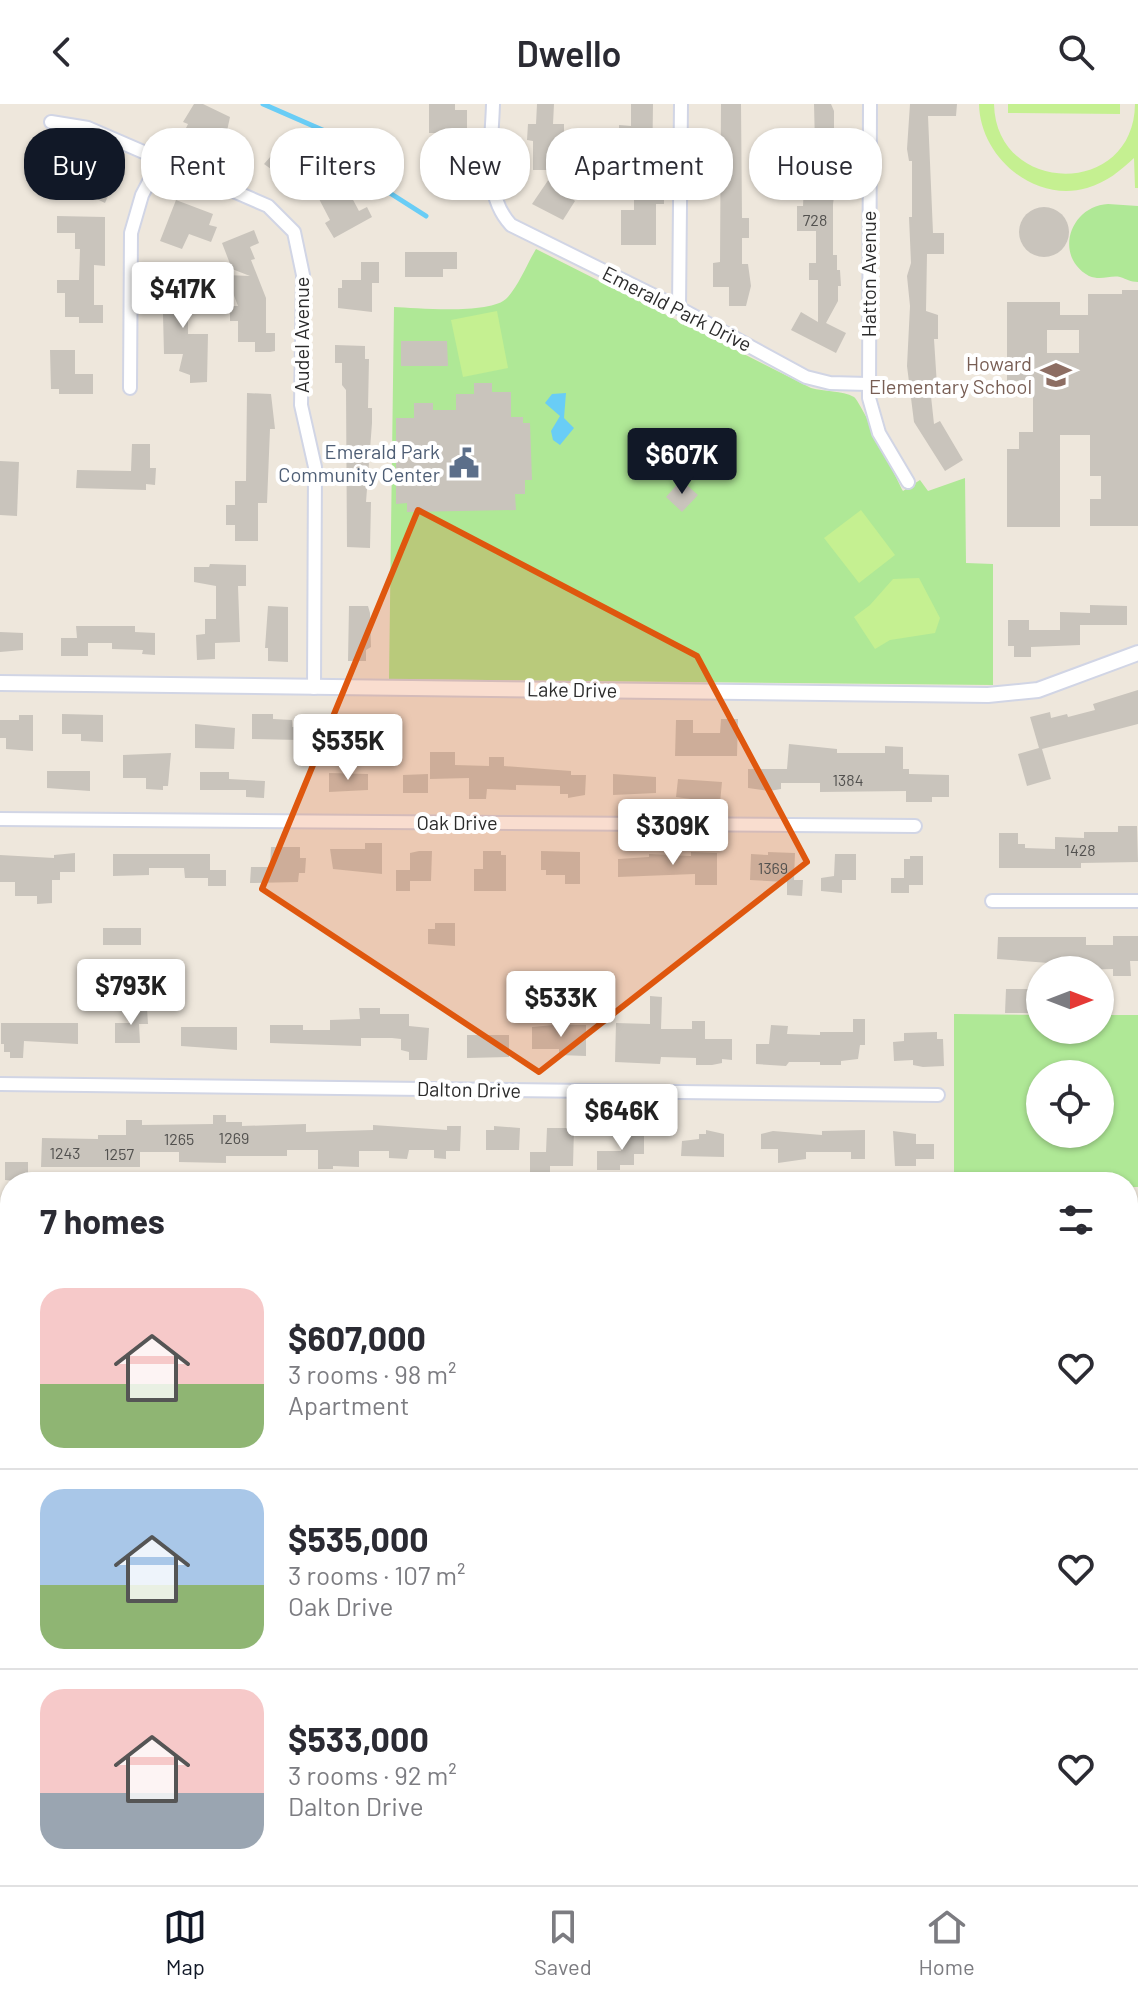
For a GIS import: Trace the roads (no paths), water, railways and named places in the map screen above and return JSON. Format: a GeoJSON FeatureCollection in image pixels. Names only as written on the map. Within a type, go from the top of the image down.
{"type":"FeatureCollection","features":[{"type":"Feature","properties":{"kind":"street","name":"Emerald Park Drive"},"geometry":{"type":"LineString","coordinates":[[493,104],[492,179],[497,207],[521,232],[679,308],[806,377],[830,383],[868,384]]}},
{"type":"Feature","properties":{"kind":"street"},"geometry":{"type":"LineString","coordinates":[[679,308],[681,104]]}},
{"type":"Feature","properties":{"kind":"street","name":"Hatton Avenue"},"geometry":{"type":"LineString","coordinates":[[870,104],[868,384],[879,433],[908,482]]}},
{"type":"Feature","properties":{"kind":"street","name":"Audel Avenue"},"geometry":{"type":"LineString","coordinates":[[51,122],[78,125],[141,151]]}},
{"type":"Feature","properties":{"kind":"street"},"geometry":{"type":"LineString","coordinates":[[130,388],[131,233],[141,198]]}},
{"type":"Feature","properties":{"kind":"street","name":"Audel Avenue"},"geometry":{"type":"LineString","coordinates":[[254,200],[268,206],[288,222],[299,245],[303,275],[301,405],[315,467],[314,688]]}},
{"type":"Feature","properties":{"kind":"street","name":"Lake Drive"},"geometry":{"type":"LineString","coordinates":[[0,683],[988,695],[1038,690],[1138,653]]}},
{"type":"Feature","properties":{"kind":"street","name":"Oak Drive"},"geometry":{"type":"LineString","coordinates":[[0,819],[915,826]]}},
{"type":"Feature","properties":{"kind":"street"},"geometry":{"type":"LineString","coordinates":[[992,901],[1138,901]]}},
{"type":"Feature","properties":{"kind":"street","name":"Dalton Drive"},"geometry":{"type":"LineString","coordinates":[[0,1084],[938,1095]]}},
{"type":"Feature","properties":{"kind":"water"},"geometry":{"type":"Polygon","coordinates":[[[566,393],[564,418],[574,428],[560,445],[553,440],[551,431],[560,416],[545,403],[552,394],[566,393]]]}},
{"type":"Feature","properties":{"kind":"waterway"},"geometry":{"type":"LineString","coordinates":[[263,104],[334,135],[382,188],[426,216]]}},
{"type":"Feature","properties":{"kind":"place","name":"Howard Elementary School"},"geometry":{"type":"Point","coordinates":[1056,375]}},
{"type":"Feature","properties":{"kind":"place","name":"Emerald Park Community Center"},"geometry":{"type":"Point","coordinates":[464,463]}}]}
